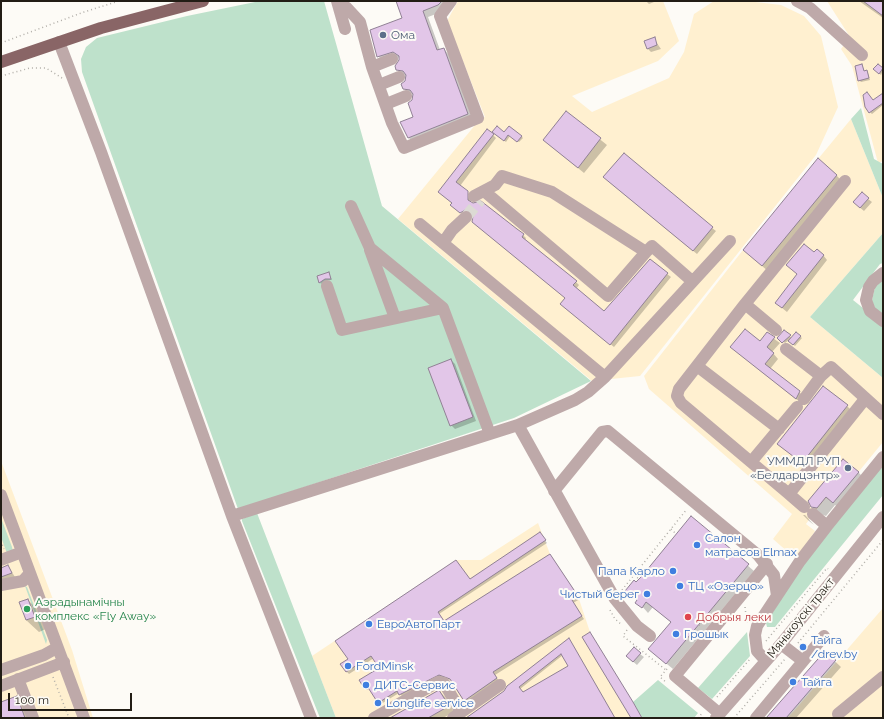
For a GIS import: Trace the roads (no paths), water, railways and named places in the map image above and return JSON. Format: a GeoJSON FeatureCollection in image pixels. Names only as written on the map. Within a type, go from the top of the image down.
{"type":"FeatureCollection","features":[{"type":"Feature","properties":{"kind":"main road"},"geometry":{"type":"LineString","coordinates":[[1,62],[101,28],[203,1]]}},
{"type":"Feature","properties":{"kind":"street"},"geometry":{"type":"LineString","coordinates":[[337,1],[347,8],[360,22],[368,43],[372,67],[404,148],[478,118],[440,16],[451,1]]}},
{"type":"Feature","properties":{"kind":"street"},"geometry":{"type":"LineString","coordinates":[[337,1],[345,29]]}},
{"type":"Feature","properties":{"kind":"street"},"geometry":{"type":"LineString","coordinates":[[797,1],[810,8],[862,55]]}},
{"type":"Feature","properties":{"kind":"street"},"geometry":{"type":"LineString","coordinates":[[59,42],[101,152],[232,516],[311,718]]}},
{"type":"Feature","properties":{"kind":"street"},"geometry":{"type":"LineString","coordinates":[[372,67],[392,59]]}},
{"type":"Feature","properties":{"kind":"street"},"geometry":{"type":"LineString","coordinates":[[379,85],[399,77]]}},
{"type":"Feature","properties":{"kind":"street"},"geometry":{"type":"LineString","coordinates":[[386,104],[406,96]]}},
{"type":"Feature","properties":{"kind":"street"},"geometry":{"type":"LineString","coordinates":[[646,252],[552,192],[502,176],[495,185],[479,196],[608,296],[652,246],[692,281]]}},
{"type":"Feature","properties":{"kind":"street"},"geometry":{"type":"LineString","coordinates":[[827,526],[681,403],[677,396],[679,389],[845,181]]}},
{"type":"Feature","properties":{"kind":"street"},"geometry":{"type":"LineString","coordinates":[[351,206],[370,248],[395,318]]}},
{"type":"Feature","properties":{"kind":"street"},"geometry":{"type":"LineString","coordinates":[[443,243],[463,215]]}},
{"type":"Feature","properties":{"kind":"street"},"geometry":{"type":"LineString","coordinates":[[420,224],[605,377]]}},
{"type":"Feature","properties":{"kind":"street"},"geometry":{"type":"LineString","coordinates":[[232,516],[518,425],[576,400],[605,377],[730,241]]}},
{"type":"Feature","properties":{"kind":"street"},"geometry":{"type":"LineString","coordinates":[[370,248],[443,308],[490,434]]}},
{"type":"Feature","properties":{"kind":"street"},"geometry":{"type":"LineString","coordinates":[[883,273],[873,281],[869,287],[866,300],[870,310],[883,322]]}},
{"type":"Feature","properties":{"kind":"street"},"geometry":{"type":"LineString","coordinates":[[327,286],[342,330],[443,308]]}},
{"type":"Feature","properties":{"kind":"street"},"geometry":{"type":"LineString","coordinates":[[746,304],[776,330]]}},
{"type":"Feature","properties":{"kind":"street"},"geometry":{"type":"LineString","coordinates":[[786,349],[821,376]]}},
{"type":"Feature","properties":{"kind":"street"},"geometry":{"type":"LineString","coordinates":[[697,366],[779,429]]}},
{"type":"Feature","properties":{"kind":"street"},"geometry":{"type":"LineString","coordinates":[[751,462],[801,403],[821,376],[831,367],[883,414]]}},
{"type":"Feature","properties":{"kind":"street"},"geometry":{"type":"LineString","coordinates":[[789,494],[865,399]]}},
{"type":"Feature","properties":{"kind":"street"},"geometry":{"type":"LineString","coordinates":[[518,425],[615,599],[632,621],[650,636]]}},
{"type":"Feature","properties":{"kind":"street"},"geometry":{"type":"LineString","coordinates":[[554,491],[602,432],[608,431],[767,564],[774,575],[777,596]]}},
{"type":"Feature","properties":{"kind":"street"},"geometry":{"type":"LineString","coordinates":[[766,661],[757,652],[755,635],[757,626],[827,526],[883,457]]}},
{"type":"Feature","properties":{"kind":"street"},"geometry":{"type":"LineString","coordinates":[[1,495],[30,574],[55,649],[64,662],[84,718]]}},
{"type":"Feature","properties":{"kind":"street","name":"Мянькоўскі тракт"},"geometry":{"type":"LineString","coordinates":[[718,716],[781,644],[883,517]]}},
{"type":"Feature","properties":{"kind":"street"},"geometry":{"type":"LineString","coordinates":[[4,559],[22,552]]}},
{"type":"Feature","properties":{"kind":"street"},"geometry":{"type":"LineString","coordinates":[[718,716],[710,705],[675,676],[767,564]]}},
{"type":"Feature","properties":{"kind":"street"},"geometry":{"type":"LineString","coordinates":[[4,584],[18,575],[30,574]]}},
{"type":"Feature","properties":{"kind":"street"},"geometry":{"type":"LineString","coordinates":[[756,718],[824,636]]}},
{"type":"Feature","properties":{"kind":"street"},"geometry":{"type":"LineString","coordinates":[[781,644],[803,661]]}},
{"type":"Feature","properties":{"kind":"street"},"geometry":{"type":"LineString","coordinates":[[1,670],[55,649]]}},
{"type":"Feature","properties":{"kind":"street"},"geometry":{"type":"LineString","coordinates":[[1,686],[64,662]]}},
{"type":"Feature","properties":{"kind":"street"},"geometry":{"type":"LineString","coordinates":[[840,717],[883,677]]}},
{"type":"Feature","properties":{"kind":"street"},"geometry":{"type":"LineString","coordinates":[[18,679],[33,718]]}},
{"type":"Feature","properties":{"kind":"street"},"geometry":{"type":"LineString","coordinates":[[381,716],[438,682],[444,683],[457,715],[500,685]]}},
{"type":"Feature","properties":{"kind":"tunnel"},"geometry":{"type":"LineString","coordinates":[[466,217],[480,200]]}},
{"type":"Feature","properties":{"kind":"place","name":"Ома"},"geometry":{"type":"Point","coordinates":[383,35]}},
{"type":"Feature","properties":{"kind":"place","name":"УММДЛ РУП «Белдарцэнтр»"},"geometry":{"type":"Point","coordinates":[848,468]}},
{"type":"Feature","properties":{"kind":"place","name":"Салон матрасов Elmax"},"geometry":{"type":"Point","coordinates":[697,545]}},
{"type":"Feature","properties":{"kind":"place","name":"Папа Карло"},"geometry":{"type":"Point","coordinates":[673,571]}},
{"type":"Feature","properties":{"kind":"place","name":"ТЦ «Озерцо»"},"geometry":{"type":"Point","coordinates":[680,586]}},
{"type":"Feature","properties":{"kind":"place","name":"Чистый берег"},"geometry":{"type":"Point","coordinates":[647,594]}},
{"type":"Feature","properties":{"kind":"place","name":"Аэрадынамічны комплекс «Fly Away»"},"geometry":{"type":"Point","coordinates":[27,609]}},
{"type":"Feature","properties":{"kind":"place","name":"Добрыя леки"},"geometry":{"type":"Point","coordinates":[688,617]}},
{"type":"Feature","properties":{"kind":"place","name":"ЕвроАвтоПарт"},"geometry":{"type":"Point","coordinates":[369,624]}},
{"type":"Feature","properties":{"kind":"place","name":"Грошык"},"geometry":{"type":"Point","coordinates":[676,634]}},
{"type":"Feature","properties":{"kind":"place","name":"Тайга /drev.by"},"geometry":{"type":"Point","coordinates":[803,647]}},
{"type":"Feature","properties":{"kind":"place","name":"FordMinsk"},"geometry":{"type":"Point","coordinates":[348,666]}},
{"type":"Feature","properties":{"kind":"place","name":"Тайга"},"geometry":{"type":"Point","coordinates":[793,682]}},
{"type":"Feature","properties":{"kind":"place","name":"ДИТС-Сервис"},"geometry":{"type":"Point","coordinates":[366,685]}},
{"type":"Feature","properties":{"kind":"place","name":"Longlife service"},"geometry":{"type":"Point","coordinates":[378,703]}}]}
